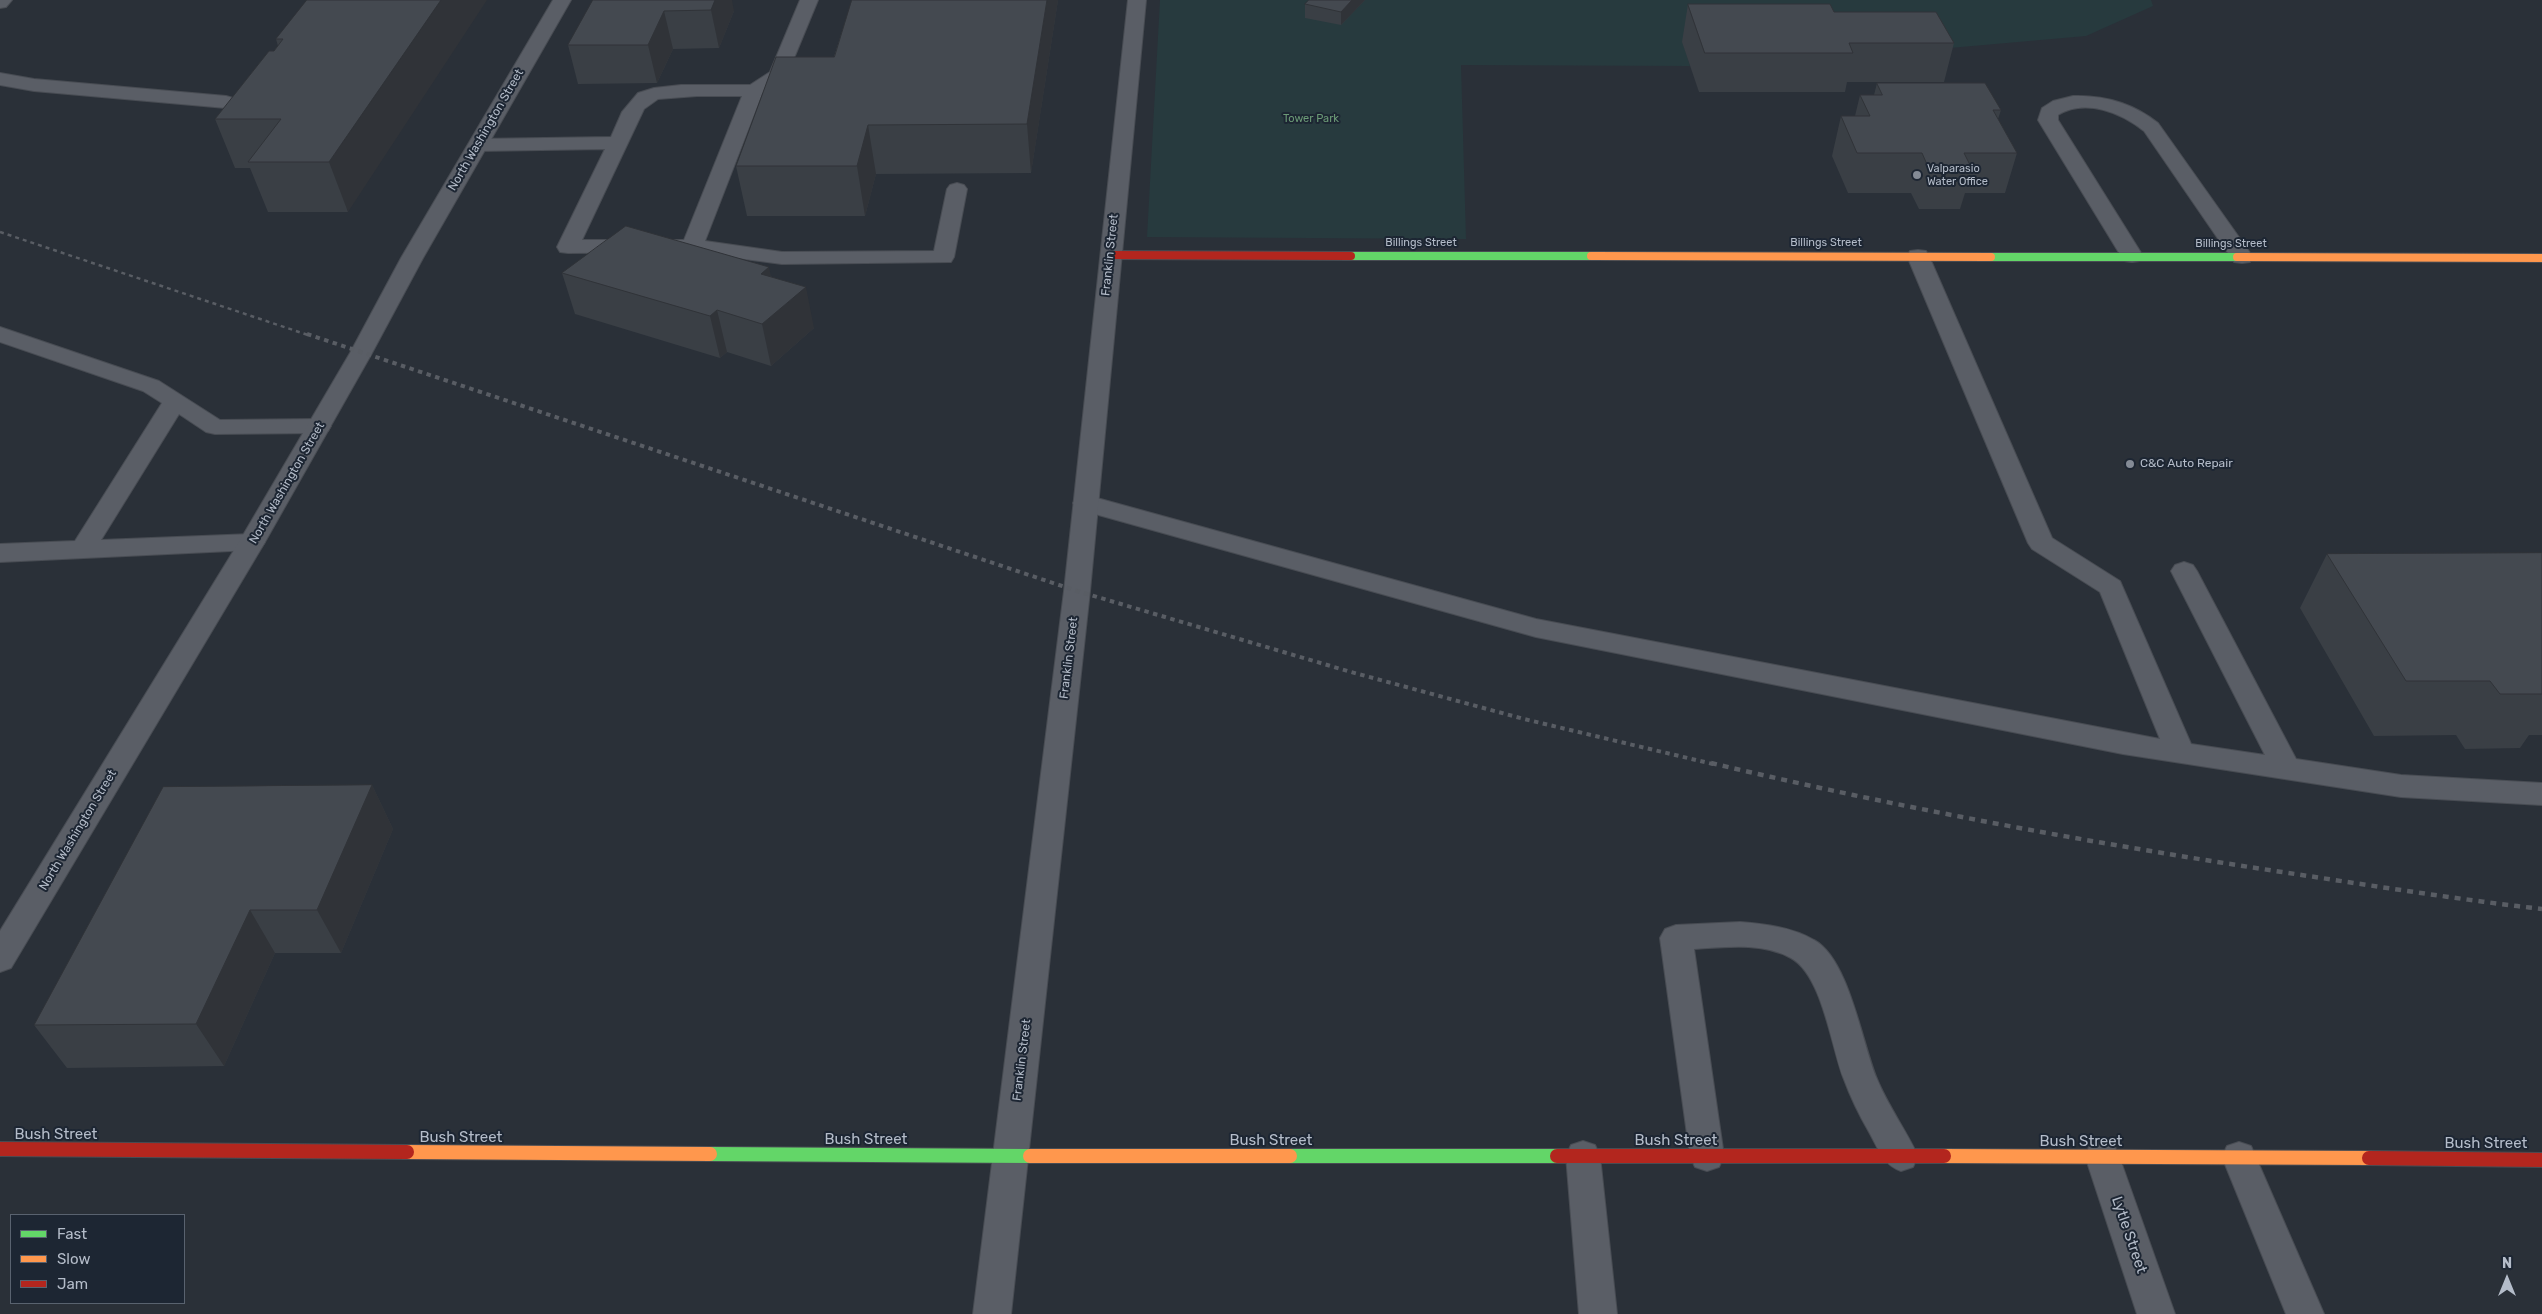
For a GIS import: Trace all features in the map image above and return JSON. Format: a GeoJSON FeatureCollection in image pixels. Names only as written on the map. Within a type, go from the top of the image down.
{"type":"FeatureCollection","features":[{"type":"Feature","properties":{"kind":"street"},"geometry":{"type":"LineString","coordinates":[[0,3],[3,0]]}},
{"type":"Feature","properties":{"kind":"street","name":"North Washington Street"},"geometry":{"type":"LineString","coordinates":[[0,959],[252,542],[412,258],[562,0]]}},
{"type":"Feature","properties":{"kind":"street"},"geometry":{"type":"LineString","coordinates":[[692,246],[754,91],[778,74],[809,0]]}},
{"type":"Feature","properties":{"kind":"street","name":"Franklin Street"},"geometry":{"type":"LineString","coordinates":[[992,1314],[1086,503],[1136,0]]}},
{"type":"Feature","properties":{"kind":"street"},"geometry":{"type":"LineString","coordinates":[[0,79],[34,85],[226,102]]}},
{"type":"Feature","properties":{"kind":"street"},"geometry":{"type":"LineString","coordinates":[[754,91],[671,91],[646,97],[634,109],[568,247],[692,246],[782,258],[943,257],[957,190]]}},
{"type":"Feature","properties":{"kind":"street"},"geometry":{"type":"LineString","coordinates":[[2132,256],[2048,120],[2049,112],[2057,105],[2097,103],[2121,108],[2141,117],[2151,127],[2242,257]]}},
{"type":"Feature","properties":{"kind":"street"},"geometry":{"type":"LineString","coordinates":[[478,145],[618,143]]}},
{"type":"Feature","properties":{"kind":"street","name":"Billings Street"},"geometry":{"type":"LineString","coordinates":[[1110,254],[2542,258]]}},
{"type":"Feature","properties":{"kind":"street"},"geometry":{"type":"LineString","coordinates":[[1918,256],[2041,543],[2111,587],[2180,752]]}},
{"type":"Feature","properties":{"kind":"street"},"geometry":{"type":"LineString","coordinates":[[0,334],[151,386],[215,427],[319,426]]}},
{"type":"Feature","properties":{"kind":"street"},"geometry":{"type":"LineString","coordinates":[[82,550],[175,401]]}},
{"type":"Feature","properties":{"kind":"street"},"geometry":{"type":"LineString","coordinates":[[1086,503],[1536,628],[2113,742],[2401,786],[2542,794]]}},
{"type":"Feature","properties":{"kind":"street"},"geometry":{"type":"LineString","coordinates":[[0,554],[252,542]]}},
{"type":"Feature","properties":{"kind":"street"},"geometry":{"type":"LineString","coordinates":[[2184,571],[2286,768]]}},
{"type":"Feature","properties":{"kind":"street"},"geometry":{"type":"LineString","coordinates":[[1707,1156],[1676,938],[1726,934],[1772,938],[1805,950],[1828,978],[1859,1078],[1877,1115],[1901,1156]]}},
{"type":"Feature","properties":{"kind":"street","name":"Bush Street"},"geometry":{"type":"LineString","coordinates":[[0,1149],[1010,1156],[2102,1156],[2542,1160]]}},
{"type":"Feature","properties":{"kind":"street"},"geometry":{"type":"LineString","coordinates":[[1583,1156],[1598,1314]]}},
{"type":"Feature","properties":{"kind":"street","name":"Lytle Street"},"geometry":{"type":"LineString","coordinates":[[2102,1156],[2156,1314]]}},
{"type":"Feature","properties":{"kind":"street"},"geometry":{"type":"LineString","coordinates":[[2239,1158],[2305,1314]]}},
{"type":"Feature","properties":{"kind":"green space","name":"Tower Park"},"geometry":{"type":"Polygon","coordinates":[[[1160,0],[2151,0],[2153,6],[2086,36],[1927,50],[1683,42],[1690,66],[1461,65],[1466,239],[1147,237],[1160,0]]]}},
{"type":"Feature","properties":{"kind":"building"},"geometry":{"type":"Polygon","coordinates":[[[307,0],[441,0],[329,162],[248,162],[281,119],[215,119],[269,51],[274,51],[283,39],[276,39],[307,0]]]}},
{"type":"Feature","properties":{"kind":"building"},"geometry":{"type":"Polygon","coordinates":[[[593,0],[715,0],[711,10],[664,11],[648,45],[568,45],[593,0]]]}},
{"type":"Feature","properties":{"kind":"building"},"geometry":{"type":"Polygon","coordinates":[[[852,0],[1047,0],[1027,124],[868,125],[857,166],[736,166],[776,57],[834,57],[852,0]]]}},
{"type":"Feature","properties":{"kind":"building"},"geometry":{"type":"Polygon","coordinates":[[[1309,0],[1352,0],[1341,12],[1305,4],[1309,0]]]}},
{"type":"Feature","properties":{"kind":"building"},"geometry":{"type":"Polygon","coordinates":[[[1688,4],[1830,4],[1834,12],[1936,12],[1954,43],[1849,43],[1853,53],[1705,53],[1688,4]]]}},
{"type":"Feature","properties":{"kind":"building"},"geometry":{"type":"Polygon","coordinates":[[[1877,83],[1985,83],[2001,110],[1993,110],[2017,153],[1964,153],[1972,169],[1929,169],[1922,153],[1857,153],[1841,116],[1870,116],[1860,95],[1882,95],[1877,83]]]}},
{"type":"Feature","properties":{"kind":"building"},"geometry":{"type":"Polygon","coordinates":[[[626,226],[769,267],[761,274],[806,287],[762,324],[717,310],[710,316],[562,273],[626,226]]]}},
{"type":"Feature","properties":{"kind":"building"},"geometry":{"type":"Polygon","coordinates":[[[2542,553],[2542,694],[2500,694],[2490,681],[2406,681],[2327,554],[2542,553]]]}},
{"type":"Feature","properties":{"kind":"building"},"geometry":{"type":"Polygon","coordinates":[[[372,785],[317,910],[250,910],[196,1024],[34,1025],[163,787],[372,785]]]}},
{"type":"Feature","properties":{"kind":"railway"},"geometry":{"type":"LineString","coordinates":[[0,232],[311,336]]}},
{"type":"Feature","properties":{"kind":"railway"},"geometry":{"type":"LineString","coordinates":[[307,334],[1077,591],[1351,672],[1524,719],[1717,765]]}},
{"type":"Feature","properties":{"kind":"railway"},"geometry":{"type":"LineString","coordinates":[[1711,763],[1924,810],[2067,837],[2347,882],[2542,909]]}},
{"type":"Feature","properties":{"kind":"traffic: fast"},"geometry":{"type":"LineString","coordinates":[[1351,256],[1591,256]]}},
{"type":"Feature","properties":{"kind":"traffic: fast"},"geometry":{"type":"LineString","coordinates":[[1991,257],[2237,257]]}},
{"type":"Feature","properties":{"kind":"traffic: fast"},"geometry":{"type":"LineString","coordinates":[[710,1154],[1030,1156]]}},
{"type":"Feature","properties":{"kind":"traffic: fast"},"geometry":{"type":"LineString","coordinates":[[1290,1156],[1557,1156]]}},
{"type":"Feature","properties":{"kind":"traffic: slow"},"geometry":{"type":"LineString","coordinates":[[1591,256],[1991,257]]}},
{"type":"Feature","properties":{"kind":"traffic: slow"},"geometry":{"type":"LineString","coordinates":[[2237,257],[2542,258]]}},
{"type":"Feature","properties":{"kind":"traffic: slow"},"geometry":{"type":"LineString","coordinates":[[407,1152],[710,1154]]}},
{"type":"Feature","properties":{"kind":"traffic: slow"},"geometry":{"type":"LineString","coordinates":[[1030,1156],[1290,1156]]}},
{"type":"Feature","properties":{"kind":"traffic: slow"},"geometry":{"type":"LineString","coordinates":[[1944,1156],[2369,1158]]}},
{"type":"Feature","properties":{"kind":"traffic: jam"},"geometry":{"type":"LineString","coordinates":[[1110,255],[1351,256]]}},
{"type":"Feature","properties":{"kind":"traffic: jam"},"geometry":{"type":"LineString","coordinates":[[0,1149],[407,1152]]}},
{"type":"Feature","properties":{"kind":"traffic: jam"},"geometry":{"type":"LineString","coordinates":[[1557,1156],[1944,1156]]}},
{"type":"Feature","properties":{"kind":"traffic: jam"},"geometry":{"type":"LineString","coordinates":[[2369,1158],[2542,1160]]}},
{"type":"Feature","properties":{"kind":"place","name":"Valparasio Water Office"},"geometry":{"type":"Point","coordinates":[1917,175]}},
{"type":"Feature","properties":{"kind":"place","name":"C&C Auto Repair"},"geometry":{"type":"Point","coordinates":[2130,464]}}]}
